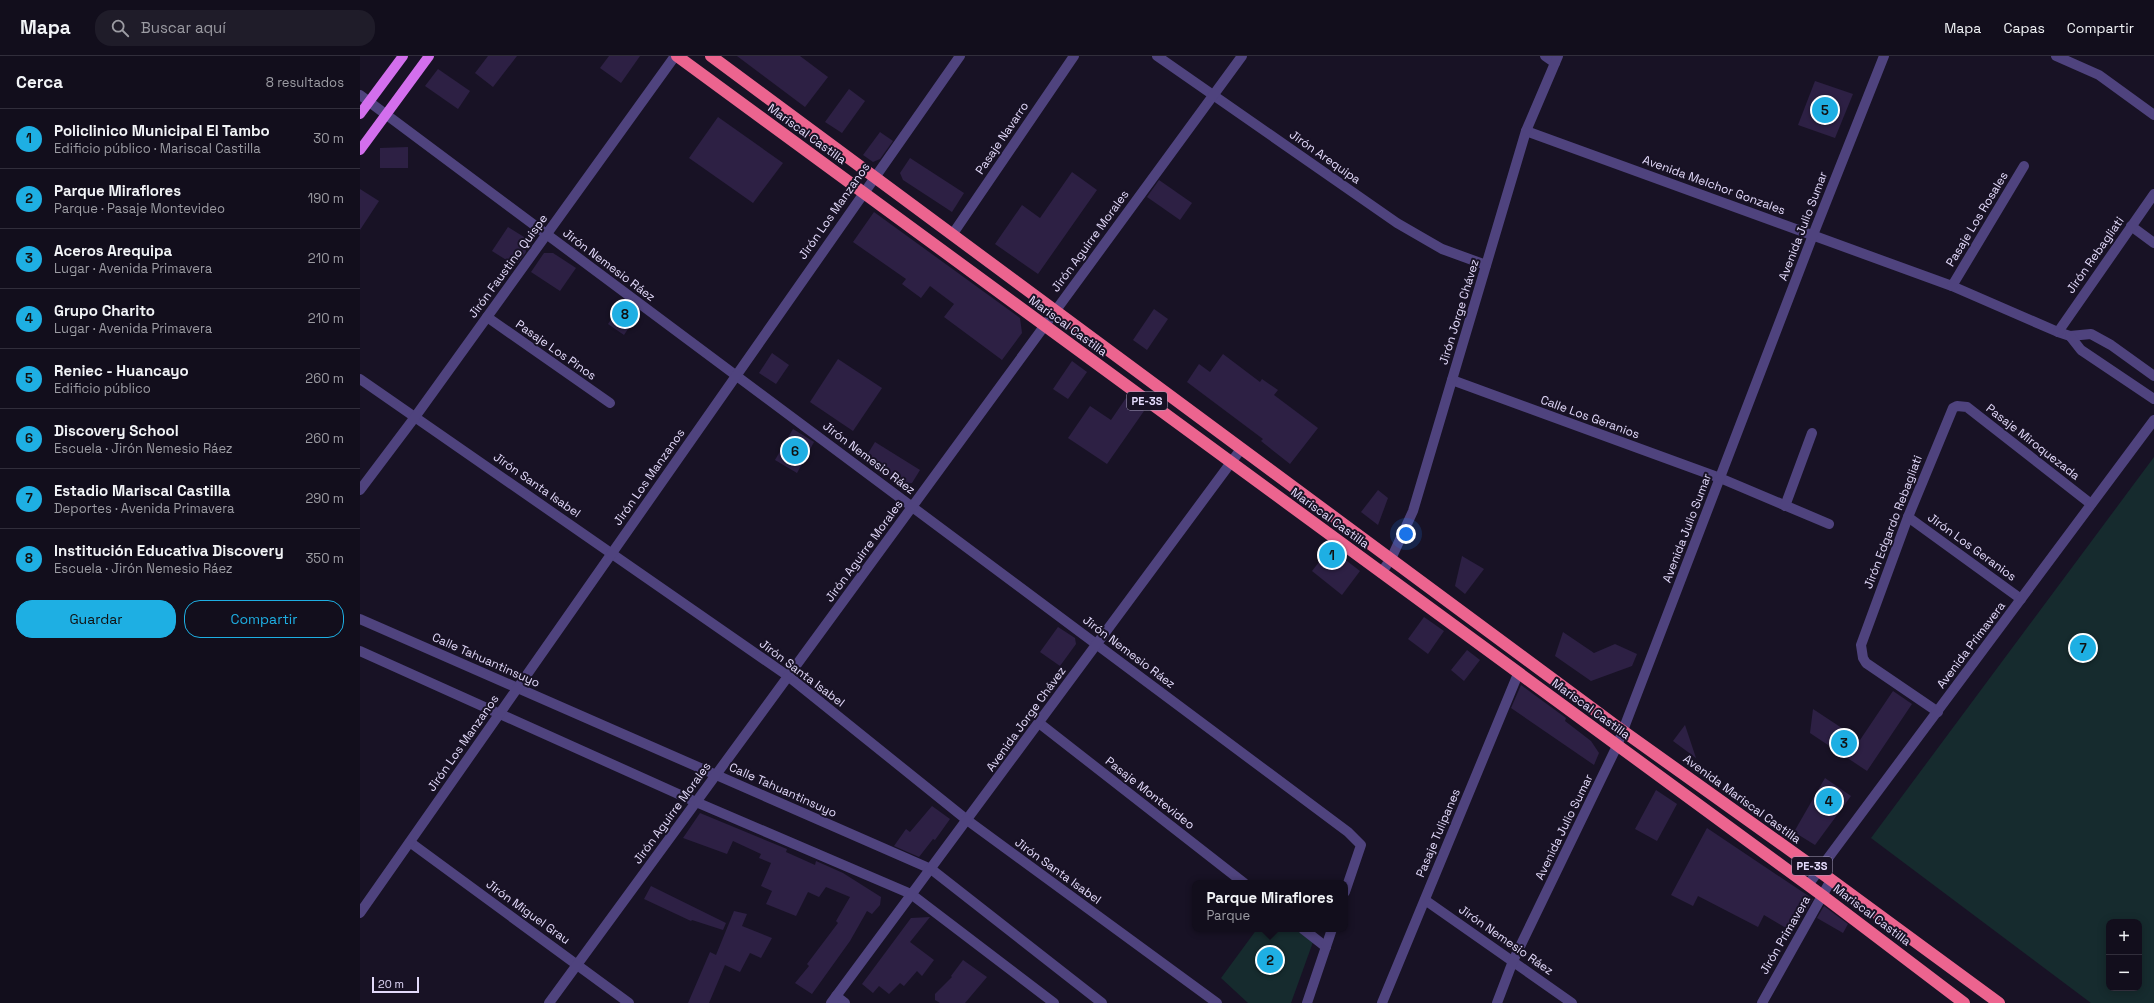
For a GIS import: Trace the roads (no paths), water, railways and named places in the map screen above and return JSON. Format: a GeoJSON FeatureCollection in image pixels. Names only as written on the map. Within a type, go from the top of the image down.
{"type":"FeatureCollection","features":[{"type":"Feature","properties":{"kind":"highway","name":"Mariscal Castilla"},"geometry":{"type":"LineString","coordinates":[[676,56],[1823,896],[1964,1003]]}},
{"type":"Feature","properties":{"kind":"highway","name":"Mariscal Castilla"},"geometry":{"type":"LineString","coordinates":[[710,56],[1623,731]]}},
{"type":"Feature","properties":{"kind":"highway","name":"Avenida Mariscal Castilla"},"geometry":{"type":"LineString","coordinates":[[1623,731],[1819,871],[1999,1003]]}},
{"type":"Feature","properties":{"kind":"main road"},"geometry":{"type":"LineString","coordinates":[[360,114],[403,56]]}},
{"type":"Feature","properties":{"kind":"main road"},"geometry":{"type":"LineString","coordinates":[[360,150],[429,56]]}},
{"type":"Feature","properties":{"kind":"street","name":"Jirón Faustino Quispe"},"geometry":{"type":"LineString","coordinates":[[360,490],[487,318],[546,234],[676,56]]}},
{"type":"Feature","properties":{"kind":"street","name":"Jirón Los Manzanos"},"geometry":{"type":"LineString","coordinates":[[360,914],[411,843],[517,688],[863,192],[960,56]]}},
{"type":"Feature","properties":{"kind":"street","name":"Pasaje Navarro"},"geometry":{"type":"LineString","coordinates":[[952,235],[1074,56]]}},
{"type":"Feature","properties":{"kind":"street","name":"Jirón Arequipa"},"geometry":{"type":"LineString","coordinates":[[1157,56],[1397,223],[1442,250],[1486,265]]}},
{"type":"Feature","properties":{"kind":"street","name":"Jirón Aguirre Morales"},"geometry":{"type":"LineString","coordinates":[[549,1003],[1242,56]]}},
{"type":"Feature","properties":{"kind":"street"},"geometry":{"type":"LineString","coordinates":[[1545,56],[1557,59]]}},
{"type":"Feature","properties":{"kind":"street","name":"Avenida Julio Sumar"},"geometry":{"type":"LineString","coordinates":[[1497,1003],[1513,961],[1617,746],[1813,235],[1884,56]]}},
{"type":"Feature","properties":{"kind":"street"},"geometry":{"type":"LineString","coordinates":[[2056,56],[2099,75],[2154,115]]}},
{"type":"Feature","properties":{"kind":"street","name":"Jirón Jorge Chávez"},"geometry":{"type":"LineString","coordinates":[[1381,573],[1391,559],[1413,511],[1526,131],[1557,59]]}},
{"type":"Feature","properties":{"kind":"street","name":"Jirón Nemesio Ráez"},"geometry":{"type":"LineString","coordinates":[[360,95],[1348,832],[1361,845],[1348,883]]}},
{"type":"Feature","properties":{"kind":"street","name":"Avenida Melchor Gonzales"},"geometry":{"type":"LineString","coordinates":[[1526,131],[1952,286],[2070,336]]}},
{"type":"Feature","properties":{"kind":"street","name":"Pasaje Los Rosales"},"geometry":{"type":"LineString","coordinates":[[1952,286],[2024,166]]}},
{"type":"Feature","properties":{"kind":"street","name":"Jirón Rebagliati"},"geometry":{"type":"LineString","coordinates":[[2058,332],[2154,194]]}},
{"type":"Feature","properties":{"kind":"street"},"geometry":{"type":"LineString","coordinates":[[2131,226],[2154,244]]}},
{"type":"Feature","properties":{"kind":"street","name":"Pasaje Los Pinos"},"geometry":{"type":"LineString","coordinates":[[487,318],[610,403]]}},
{"type":"Feature","properties":{"kind":"street"},"geometry":{"type":"LineString","coordinates":[[2070,336],[2091,334],[2111,345],[2154,376]]}},
{"type":"Feature","properties":{"kind":"street"},"geometry":{"type":"LineString","coordinates":[[2070,336],[2082,350],[2154,399]]}},
{"type":"Feature","properties":{"kind":"street","name":"Jirón Santa Isabel"},"geometry":{"type":"LineString","coordinates":[[360,379],[788,676],[967,820],[1216,1003]]}},
{"type":"Feature","properties":{"kind":"street","name":"Calle Los Geranios"},"geometry":{"type":"LineString","coordinates":[[1452,380],[1720,478],[1829,524]]}},
{"type":"Feature","properties":{"kind":"street","name":"Pasaje Miroquezada"},"geometry":{"type":"LineString","coordinates":[[1957,406],[1967,407],[2092,504]]}},
{"type":"Feature","properties":{"kind":"street","name":"Jirón Edgardo Rebagliati"},"geometry":{"type":"LineString","coordinates":[[1938,712],[1866,663],[1861,652],[1861,645],[1908,517],[1950,414],[1957,406]]}},
{"type":"Feature","properties":{"kind":"street","name":"Avenida Primavera"},"geometry":{"type":"LineString","coordinates":[[1808,885],[2154,420]]}},
{"type":"Feature","properties":{"kind":"street"},"geometry":{"type":"LineString","coordinates":[[1785,506],[1812,433]]}},
{"type":"Feature","properties":{"kind":"street","name":"Avenida Jorge Chávez"},"geometry":{"type":"LineString","coordinates":[[833,999],[932,868],[1241,450]]}},
{"type":"Feature","properties":{"kind":"street","name":"Jirón Los Geranios"},"geometry":{"type":"LineString","coordinates":[[1908,517],[2021,599]]}},
{"type":"Feature","properties":{"kind":"street","name":"Calle Tahuantinsuyo"},"geometry":{"type":"LineString","coordinates":[[360,619],[932,868],[1095,1001]]}},
{"type":"Feature","properties":{"kind":"street"},"geometry":{"type":"LineString","coordinates":[[360,651],[696,802],[911,894],[1054,1003]]}},
{"type":"Feature","properties":{"kind":"street","name":"Pasaje Tulipanes"},"geometry":{"type":"LineString","coordinates":[[1382,1003],[1518,674]]}},
{"type":"Feature","properties":{"kind":"street","name":"Pasaje Montevideo"},"geometry":{"type":"LineString","coordinates":[[1039,723],[1240,880]]}},
{"type":"Feature","properties":{"kind":"street","name":"Jirón Miguel Grau"},"geometry":{"type":"LineString","coordinates":[[411,843],[628,1003]]}},
{"type":"Feature","properties":{"kind":"street","name":"Jirón Primavera"},"geometry":{"type":"LineString","coordinates":[[1762,1003],[1831,880]]}},
{"type":"Feature","properties":{"kind":"street","name":"Jirón Nemesio Ráez"},"geometry":{"type":"LineString","coordinates":[[1425,900],[1572,1003]]}},
{"type":"Feature","properties":{"kind":"street"},"geometry":{"type":"LineString","coordinates":[[1307,932],[1326,947]]}},
{"type":"Feature","properties":{"kind":"street"},"geometry":{"type":"LineString","coordinates":[[1307,1003],[1331,932]]}},
{"type":"Feature","properties":{"kind":"street"},"geometry":{"type":"LineString","coordinates":[[833,999],[845,1003]]}},
{"type":"Feature","properties":{"kind":"place","name":"Reniec - Huancayo"},"geometry":{"type":"Point","coordinates":[1825,110]}},
{"type":"Feature","properties":{"kind":"place","name":"Institución Educativa Discovery"},"geometry":{"type":"Point","coordinates":[625,314]}},
{"type":"Feature","properties":{"kind":"place","name":"Discovery School"},"geometry":{"type":"Point","coordinates":[795,451]}},
{"type":"Feature","properties":{"kind":"place","name":"Policlinico Municipal El Tambo"},"geometry":{"type":"Point","coordinates":[1332,555]}},
{"type":"Feature","properties":{"kind":"place","name":"Estadio Mariscal Castilla"},"geometry":{"type":"Point","coordinates":[2083,648]}},
{"type":"Feature","properties":{"kind":"place","name":"Aceros Arequipa"},"geometry":{"type":"Point","coordinates":[1844,743]}},
{"type":"Feature","properties":{"kind":"place","name":"Grupo Charito"},"geometry":{"type":"Point","coordinates":[1829,801]}},
{"type":"Feature","properties":{"kind":"place","name":"Parque Miraflores"},"geometry":{"type":"Point","coordinates":[1270,960]}}]}
